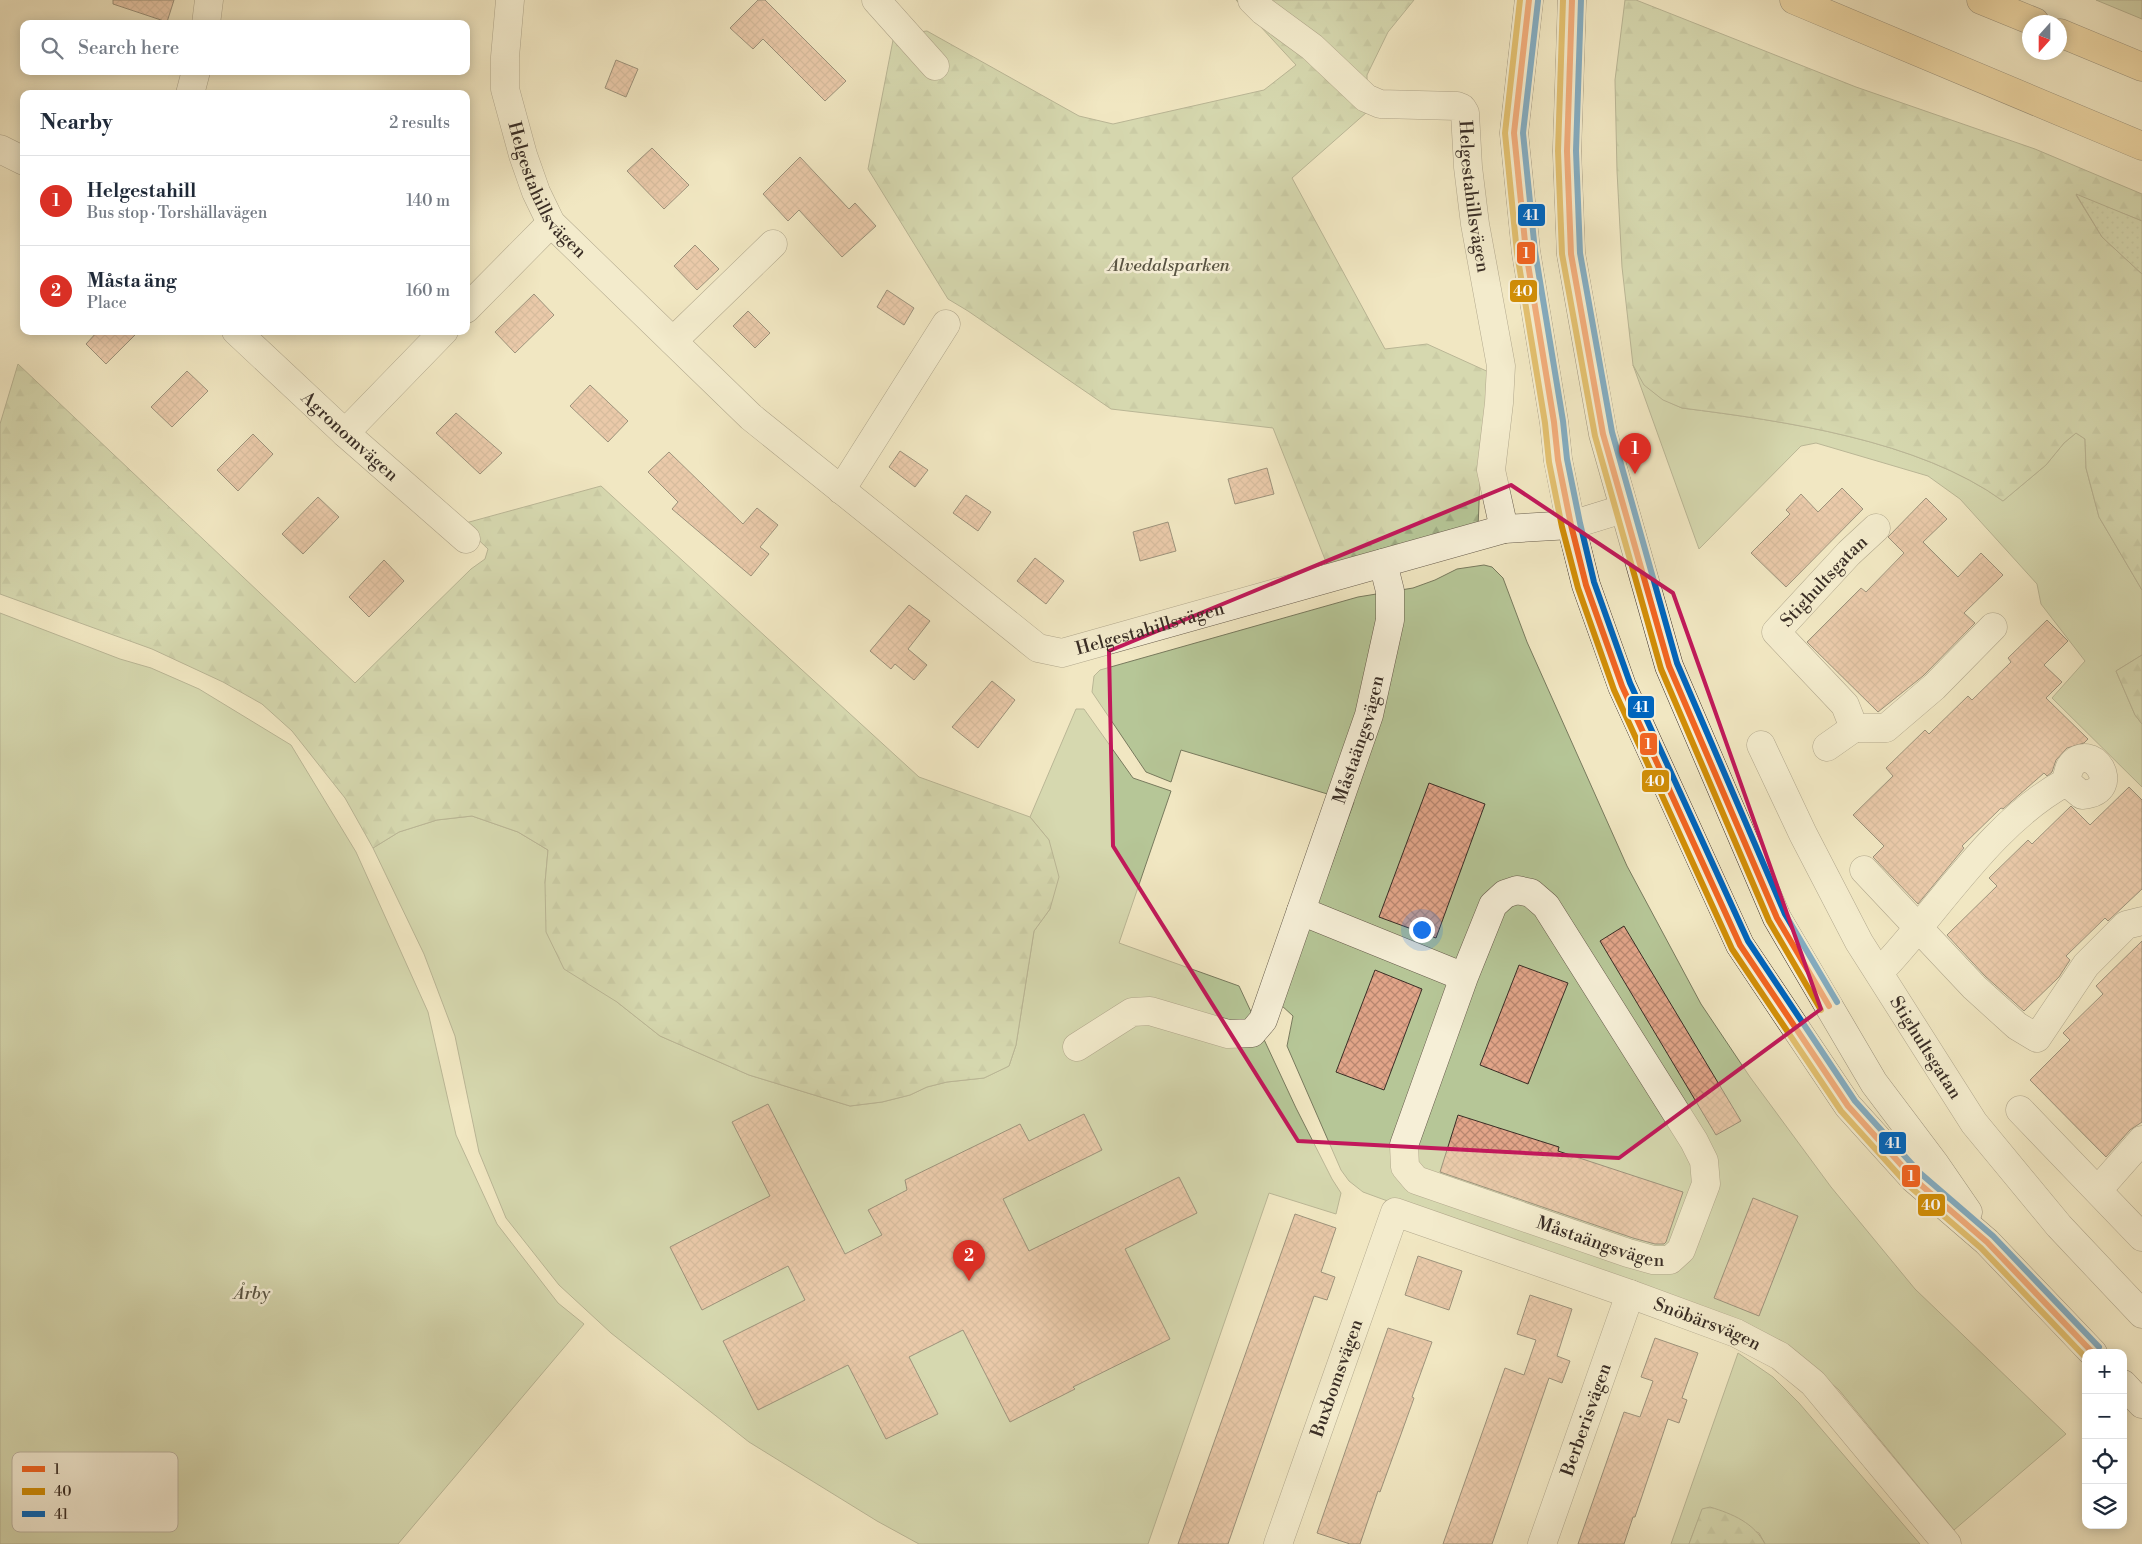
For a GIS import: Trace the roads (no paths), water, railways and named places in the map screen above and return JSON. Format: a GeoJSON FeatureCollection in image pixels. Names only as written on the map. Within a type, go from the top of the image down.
{"type":"FeatureCollection","features":[{"type":"Feature","properties":{"kind":"highway"},"geometry":{"type":"LineString","coordinates":[[1794,0],[2142,146]]}},
{"type":"Feature","properties":{"kind":"highway"},"geometry":{"type":"LineString","coordinates":[[1981,0],[2022,17]]}},
{"type":"Feature","properties":{"kind":"highway"},"geometry":{"type":"LineString","coordinates":[[2067,36],[2142,67]]}},
{"type":"Feature","properties":{"kind":"street"},"geometry":{"type":"LineString","coordinates":[[206,20],[209,0]]}},
{"type":"Feature","properties":{"kind":"street","name":"Helgestahillsvägen"},"geometry":{"type":"LineString","coordinates":[[510,0],[505,57],[505,89],[530,173],[551,223],[752,417],[1038,648],[1062,653],[1504,529],[1572,525],[1623,509]]}},
{"type":"Feature","properties":{"kind":"street"},"geometry":{"type":"LineString","coordinates":[[876,0],[935,66]]}},
{"type":"Feature","properties":{"kind":"street","name":"Helgestahillsvägen"},"geometry":{"type":"LineString","coordinates":[[1252,0],[1263,11],[1312,47],[1366,98],[1380,104],[1457,106],[1462,108],[1465,113],[1474,224],[1501,366],[1499,403],[1491,470],[1504,529]]}},
{"type":"Feature","properties":{"kind":"street"},"geometry":{"type":"LineString","coordinates":[[1529,0],[1514,132],[1526,252],[1554,422],[1558,460],[1572,525],[1586,585],[1622,686],[1740,945],[1848,1106],[1914,1179],[1987,1242],[2089,1349]]}},
{"type":"Feature","properties":{"kind":"street"},"geometry":{"type":"LineString","coordinates":[[1572,0],[1567,151],[1571,254],[1603,434],[1669,666],[1777,918],[1874,1083],[1935,1164],[1987,1242]]}},
{"type":"Feature","properties":{"kind":"street"},"geometry":{"type":"LineString","coordinates":[[191,90],[195,75]]}},
{"type":"Feature","properties":{"kind":"street"},"geometry":{"type":"LineString","coordinates":[[0,149],[20,159]]}},
{"type":"Feature","properties":{"kind":"street"},"geometry":{"type":"LineString","coordinates":[[470,305],[551,223]]}},
{"type":"Feature","properties":{"kind":"street"},"geometry":{"type":"LineString","coordinates":[[674,340],[773,244]]}},
{"type":"Feature","properties":{"kind":"street"},"geometry":{"type":"LineString","coordinates":[[841,490],[946,324]]}},
{"type":"Feature","properties":{"kind":"street","name":"Agronomvägen"},"geometry":{"type":"LineString","coordinates":[[240,335],[345,433],[466,539]]}},
{"type":"Feature","properties":{"kind":"street"},"geometry":{"type":"LineString","coordinates":[[345,433],[440,335]]}},
{"type":"Feature","properties":{"kind":"street","name":"Stighultsgatan"},"geometry":{"type":"LineString","coordinates":[[1854,728],[1845,705],[1776,632],[1830,572],[1876,528]]}},
{"type":"Feature","properties":{"kind":"street","name":"Måstaängsvägen"},"geometry":{"type":"LineString","coordinates":[[1077,1047],[1132,1012],[1150,1011],[1228,1034],[1252,1033],[1264,1020],[1369,715],[1390,620],[1390,591],[1383,562]]}},
{"type":"Feature","properties":{"kind":"street"},"geometry":{"type":"LineString","coordinates":[[1827,747],[1854,728],[1886,728],[1934,687],[1993,627]]}},
{"type":"Feature","properties":{"kind":"street","name":"Stighultsgatan"},"geometry":{"type":"LineString","coordinates":[[1762,745],[1803,834],[1859,942],[1969,1116],[2059,1226],[2142,1314]]}},
{"type":"Feature","properties":{"kind":"street"},"geometry":{"type":"LineString","coordinates":[[1888,962],[1919,929],[1980,853],[2043,794],[2066,782]]}},
{"type":"Feature","properties":{"kind":"street"},"geometry":{"type":"LineString","coordinates":[[1864,870],[1974,987],[2017,1026],[2037,1038],[2086,965],[2126,925],[2142,921]]}},
{"type":"Feature","properties":{"kind":"street","name":"Måstaängsvägen"},"geometry":{"type":"LineString","coordinates":[[1517,890],[1531,893],[1546,906],[1694,1140],[1704,1161],[1706,1184],[1681,1250],[1670,1260],[1653,1260],[1628,1253],[1416,1180],[1404,1167],[1404,1145],[1464,977],[1494,905],[1505,894],[1517,890]]}},
{"type":"Feature","properties":{"kind":"street"},"geometry":{"type":"LineString","coordinates":[[1301,912],[1464,977]]}},
{"type":"Feature","properties":{"kind":"street"},"geometry":{"type":"LineString","coordinates":[[2020,1110],[2142,1237]]}},
{"type":"Feature","properties":{"kind":"street"},"geometry":{"type":"LineString","coordinates":[[2098,1190],[2142,1140]]}},
{"type":"Feature","properties":{"kind":"street","name":"Snöbärsvägen"},"geometry":{"type":"LineString","coordinates":[[1395,1212],[1630,1294],[1749,1339],[1780,1356],[1813,1383],[1947,1544]]}},
{"type":"Feature","properties":{"kind":"street","name":"Buxbomsvägen"},"geometry":{"type":"LineString","coordinates":[[1278,1544],[1395,1212]]}},
{"type":"Feature","properties":{"kind":"street","name":"Berberisvägen"},"geometry":{"type":"LineString","coordinates":[[1542,1544],[1630,1294]]}},
{"type":"Feature","properties":{"kind":"street"},"geometry":{"type":"LineString","coordinates":[[2127,1388],[2142,1404]]}},
{"type":"Feature","properties":{"kind":"place","name":"Helgestahill"},"geometry":{"type":"Point","coordinates":[1635,474]}},
{"type":"Feature","properties":{"kind":"place","name":"Måsta äng"},"geometry":{"type":"Point","coordinates":[969,1281]}},
{"type":"Feature","properties":{"kind":"park label","name":"Alvedalsparken"},"geometry":{"type":"Point","coordinates":[1169,265]}},
{"type":"Feature","properties":{"kind":"park label","name":"Årby"},"geometry":{"type":"Point","coordinates":[252,1293]}}]}
